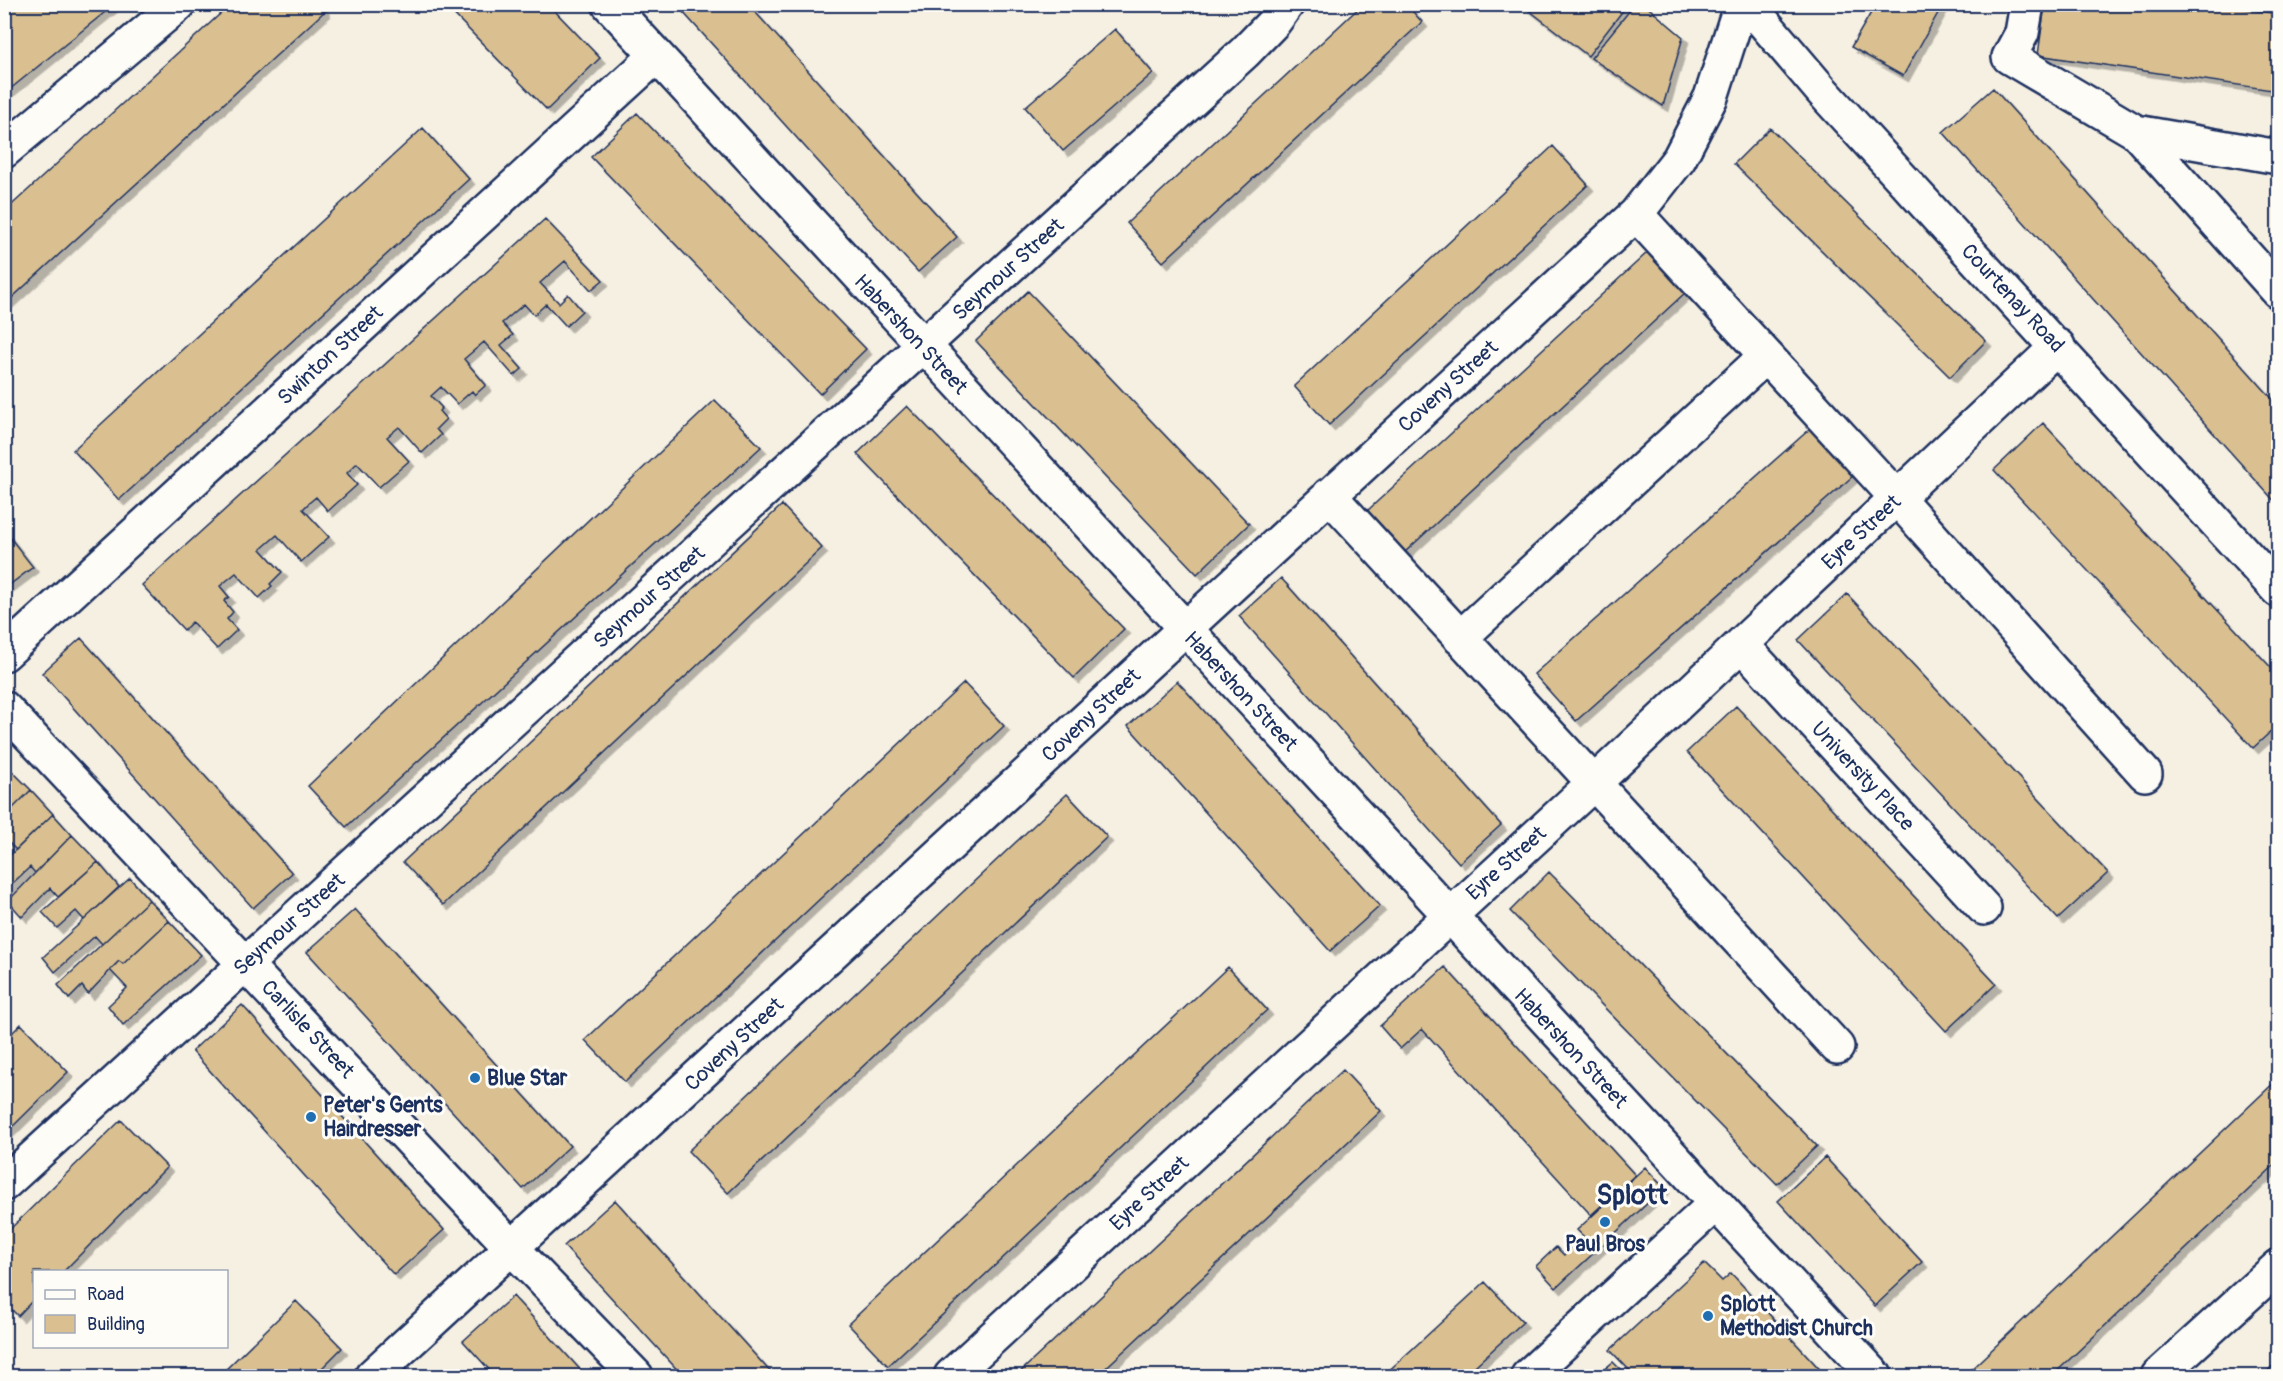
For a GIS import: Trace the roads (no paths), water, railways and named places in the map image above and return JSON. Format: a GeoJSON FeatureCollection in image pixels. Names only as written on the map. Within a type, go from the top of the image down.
{"type":"FeatureCollection","features":[{"type":"Feature","properties":{"kind":"street"},"geometry":{"type":"LineString","coordinates":[[4,152],[179,4]]}},
{"type":"Feature","properties":{"kind":"street","name":"Habershon Street"},"geometry":{"type":"LineString","coordinates":[[609,4],[1875,1377]]}},
{"type":"Feature","properties":{"kind":"street","name":"Seymour Street"},"geometry":{"type":"LineString","coordinates":[[4,1184],[1245,52],[1274,22],[1287,4]]}},
{"type":"Feature","properties":{"kind":"street","name":"Coveny Street"},"geometry":{"type":"LineString","coordinates":[[372,1377],[1636,214],[1679,159],[1711,97],[1741,4]]}},
{"type":"Feature","properties":{"kind":"street","name":"Courtenay Road"},"geometry":{"type":"LineString","coordinates":[[1748,4],[1822,91],[2058,346],[2278,590]]}},
{"type":"Feature","properties":{"kind":"street"},"geometry":{"type":"LineString","coordinates":[[2027,4],[2022,33],[2009,57],[2136,132],[2278,291]]}},
{"type":"Feature","properties":{"kind":"street","name":"Swinton Street"},"geometry":{"type":"LineString","coordinates":[[4,654],[656,56]]}},
{"type":"Feature","properties":{"kind":"street"},"geometry":{"type":"LineString","coordinates":[[2136,132],[2278,157]]}},
{"type":"Feature","properties":{"kind":"street"},"geometry":{"type":"LineString","coordinates":[[1636,214],[1897,498],[2145,774]]}},
{"type":"Feature","properties":{"kind":"street","name":"Eyre Street"},"geometry":{"type":"LineString","coordinates":[[951,1377],[1594,783],[2058,346]]}},
{"type":"Feature","properties":{"kind":"street"},"geometry":{"type":"LineString","coordinates":[[1460,638],[1766,356]]}},
{"type":"Feature","properties":{"kind":"street"},"geometry":{"type":"LineString","coordinates":[[1329,495],[1837,1047]]}},
{"type":"Feature","properties":{"kind":"street","name":"University Place"},"geometry":{"type":"LineString","coordinates":[[1742,645],[1984,908]]}},
{"type":"Feature","properties":{"kind":"street","name":"Carlisle Street"},"geometry":{"type":"LineString","coordinates":[[4,708],[636,1377]]}},
{"type":"Feature","properties":{"kind":"street"},"geometry":{"type":"LineString","coordinates":[[1528,1377],[1715,1204]]}},
{"type":"Feature","properties":{"kind":"street"},"geometry":{"type":"LineString","coordinates":[[2158,1377],[2278,1266]]}},
{"type":"Feature","properties":{"kind":"place","name":"Blue Star"},"geometry":{"type":"Point","coordinates":[475,1078]}},
{"type":"Feature","properties":{"kind":"place","name":"Peter's Gents Hairdresser"},"geometry":{"type":"Point","coordinates":[311,1117]}},
{"type":"Feature","properties":{"kind":"place","name":"Paul Bros"},"geometry":{"type":"Point","coordinates":[1605,1222]}},
{"type":"Feature","properties":{"kind":"place","name":"Splott Methodist Church"},"geometry":{"type":"Point","coordinates":[1708,1316]}},
{"type":"Feature","properties":{"kind":"district","name":"Splott"},"geometry":{"type":"Point","coordinates":[1632,1195]}}]}
